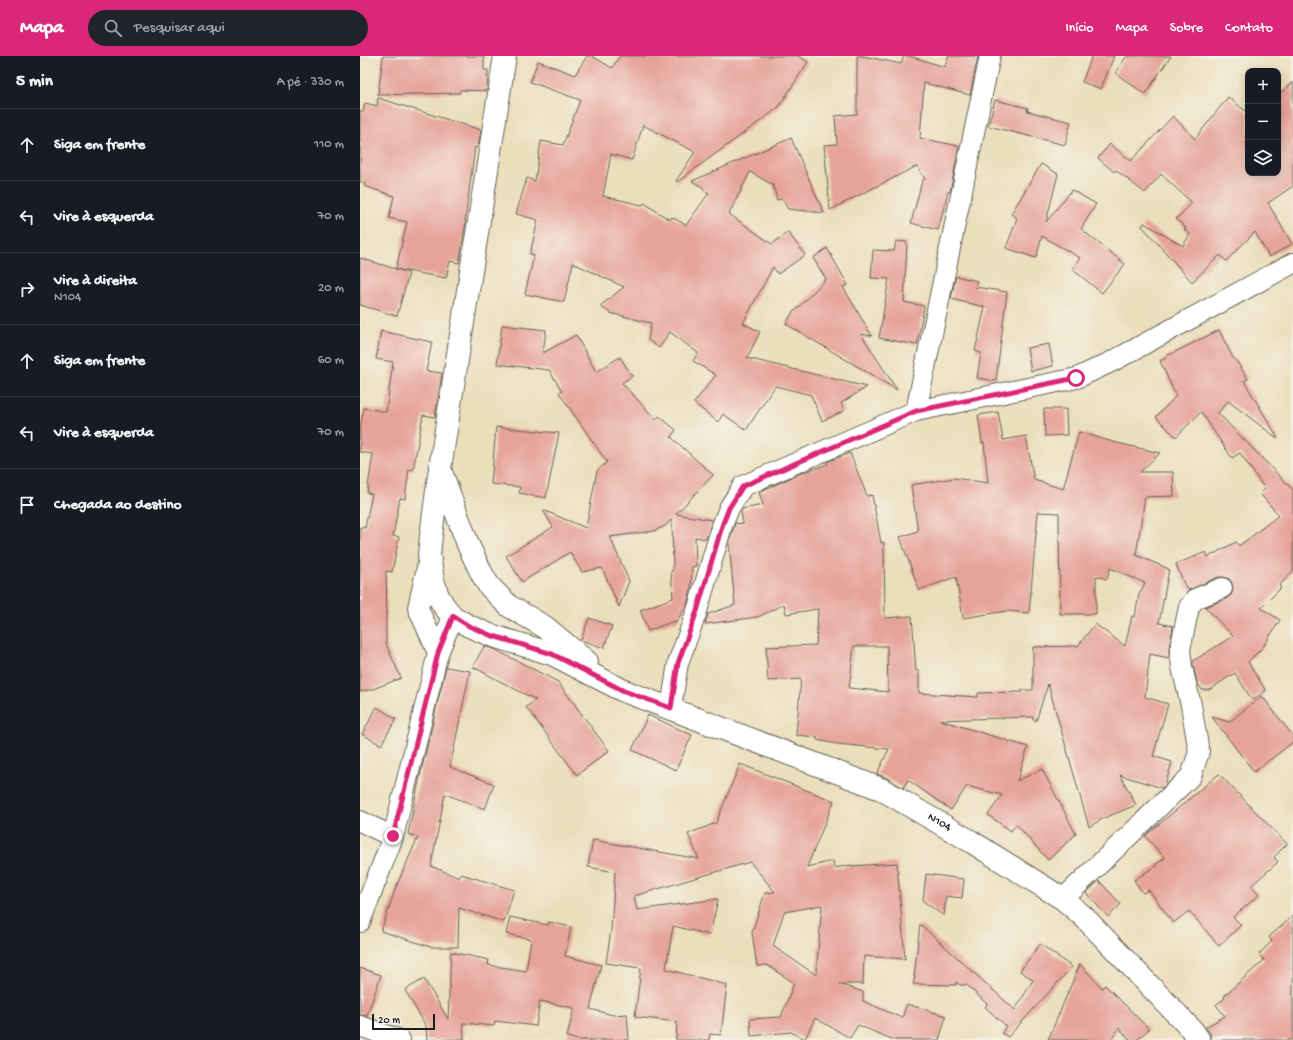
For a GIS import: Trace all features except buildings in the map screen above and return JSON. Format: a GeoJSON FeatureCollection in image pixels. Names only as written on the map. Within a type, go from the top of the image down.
{"type":"FeatureCollection","features":[{"type":"Feature","properties":{"kind":"street","name":"N104"},"geometry":{"type":"LineString","coordinates":[[505,56],[440,468],[431,536],[429,555],[438,596],[444,606],[453,616],[469,626],[490,635],[552,654],[624,691],[881,789],[972,842],[1063,899],[1090,923],[1199,1040]]}},
{"type":"Feature","properties":{"kind":"street"},"geometry":{"type":"LineString","coordinates":[[916,411],[990,56]]}},
{"type":"Feature","properties":{"kind":"street"},"geometry":{"type":"LineString","coordinates":[[671,708],[678,663],[697,611],[722,526],[729,508],[743,486],[916,411],[1076,378],[1113,361],[1293,263]]}},
{"type":"Feature","properties":{"kind":"street","name":"N104"},"geometry":{"type":"LineString","coordinates":[[440,468],[469,547],[489,586],[509,606],[545,627],[624,691]]}},
{"type":"Feature","properties":{"kind":"street"},"geometry":{"type":"LineString","coordinates":[[429,555],[418,608],[438,653]]}},
{"type":"Feature","properties":{"kind":"street"},"geometry":{"type":"LineString","coordinates":[[1063,899],[1191,776],[1199,752],[1180,650],[1189,607],[1195,599],[1222,588]]}},
{"type":"Feature","properties":{"kind":"street"},"geometry":{"type":"LineString","coordinates":[[360,922],[393,836],[438,653],[453,616]]}},
{"type":"Feature","properties":{"kind":"street"},"geometry":{"type":"LineString","coordinates":[[360,821],[393,836]]}},
{"type":"Feature","properties":{"kind":"street"},"geometry":{"type":"LineString","coordinates":[[360,1026],[400,1040]]}},
{"type":"Feature","properties":{"kind":"route"},"geometry":{"type":"LineString","coordinates":[[393,836],[438,653],[453,616],[469,626],[490,635],[552,654],[624,691],[671,708],[678,663],[697,611],[722,526],[729,508],[743,486],[916,411],[1076,378]]}}]}
